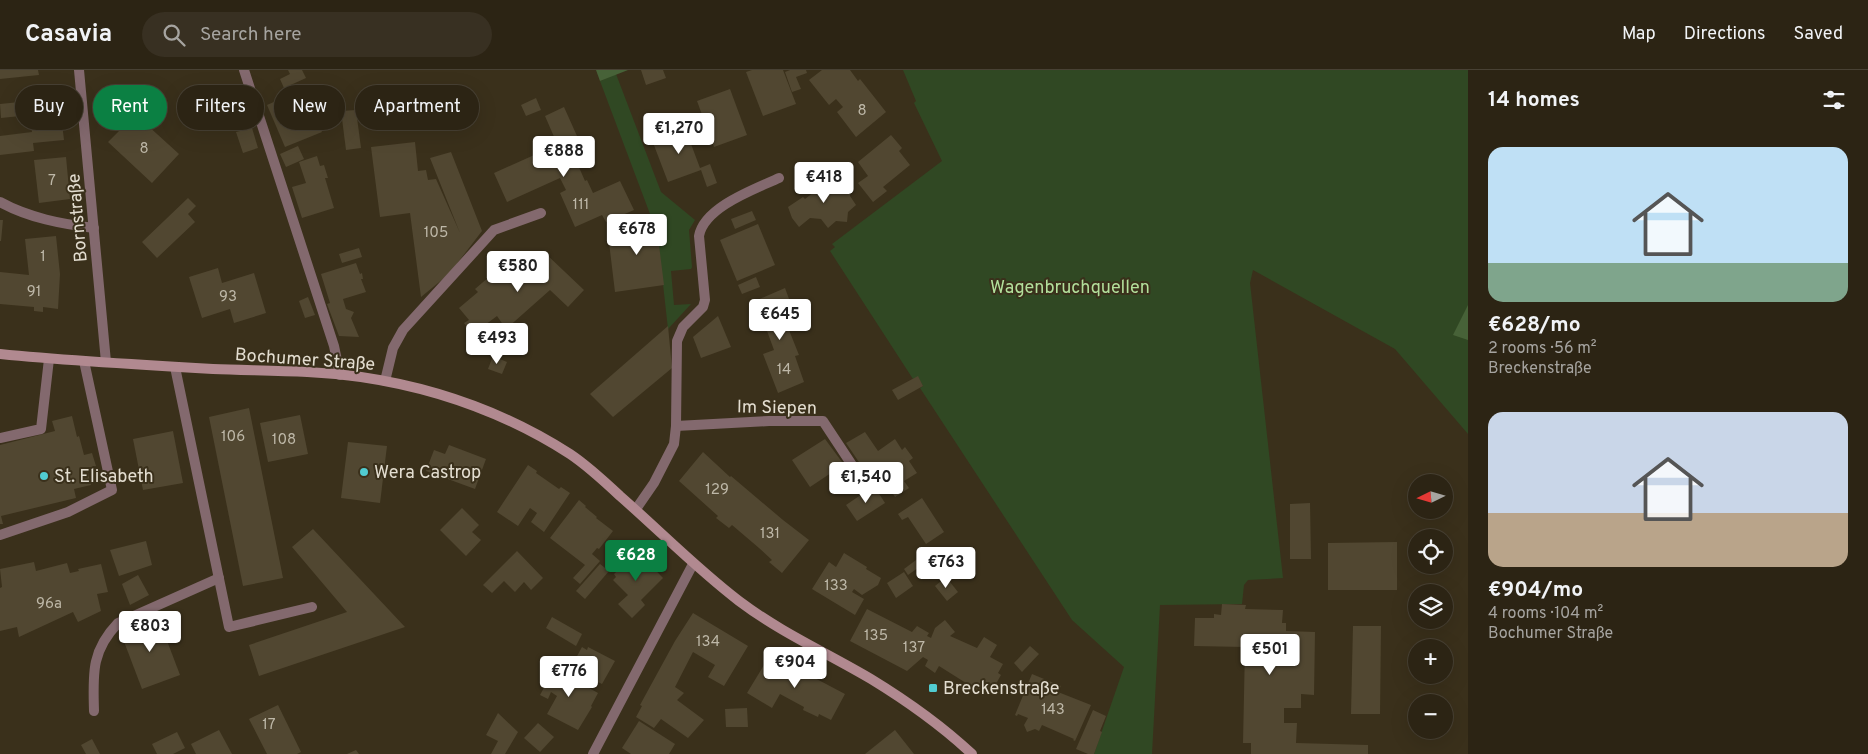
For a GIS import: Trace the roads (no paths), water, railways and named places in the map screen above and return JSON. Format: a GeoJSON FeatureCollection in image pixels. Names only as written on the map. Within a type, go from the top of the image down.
{"type":"FeatureCollection","features":[{"type":"Feature","properties":{"kind":"main road","name":"Bochumer Straße"},"geometry":{"type":"LineString","coordinates":[[0,354],[175,367],[340,375],[385,381],[471,403],[523,426],[586,464],[693,564],[739,602],[776,626],[869,678],[914,706],[951,734],[972,754]]}},
{"type":"Feature","properties":{"kind":"street","name":"Bornstraße"},"geometry":{"type":"LineString","coordinates":[[80,70],[106,362]]}},
{"type":"Feature","properties":{"kind":"street"},"geometry":{"type":"LineString","coordinates":[[244,70],[334,346],[340,375]]}},
{"type":"Feature","properties":{"kind":"street"},"geometry":{"type":"LineString","coordinates":[[636,509],[654,484],[674,444],[678,341],[683,327],[703,307],[705,300],[699,236],[700,228],[728,202],[780,178]]}},
{"type":"Feature","properties":{"kind":"street"},"geometry":{"type":"LineString","coordinates":[[0,202],[14,210],[62,224],[94,228]]}},
{"type":"Feature","properties":{"kind":"street"},"geometry":{"type":"LineString","coordinates":[[385,381],[393,348],[403,330],[494,230],[541,213]]}},
{"type":"Feature","properties":{"kind":"street"},"geometry":{"type":"LineString","coordinates":[[0,438],[41,429],[49,359]]}},
{"type":"Feature","properties":{"kind":"street"},"geometry":{"type":"LineString","coordinates":[[0,535],[68,512],[112,490],[84,361]]}},
{"type":"Feature","properties":{"kind":"street"},"geometry":{"type":"LineString","coordinates":[[175,367],[229,627],[312,607]]}},
{"type":"Feature","properties":{"kind":"street","name":"Im Siepen"},"geometry":{"type":"LineString","coordinates":[[676,426],[769,421],[823,421],[854,468]]}},
{"type":"Feature","properties":{"kind":"street"},"geometry":{"type":"LineString","coordinates":[[596,752],[693,564]]}},
{"type":"Feature","properties":{"kind":"street"},"geometry":{"type":"LineString","coordinates":[[94,711],[93,684],[96,657],[105,636],[118,623],[219,578]]}},
{"type":"Feature","properties":{"kind":"place","name":"Wera Castrop"},"geometry":{"type":"Point","coordinates":[364,472]}},
{"type":"Feature","properties":{"kind":"place","name":"St. Elisabeth"},"geometry":{"type":"Point","coordinates":[44,476]}},
{"type":"Feature","properties":{"kind":"place","name":"Breckenstraße"},"geometry":{"type":"Point","coordinates":[933,688]}},
{"type":"Feature","properties":{"kind":"park label","name":"Wagenbruchquellen"},"geometry":{"type":"Point","coordinates":[1070,287]}}]}
